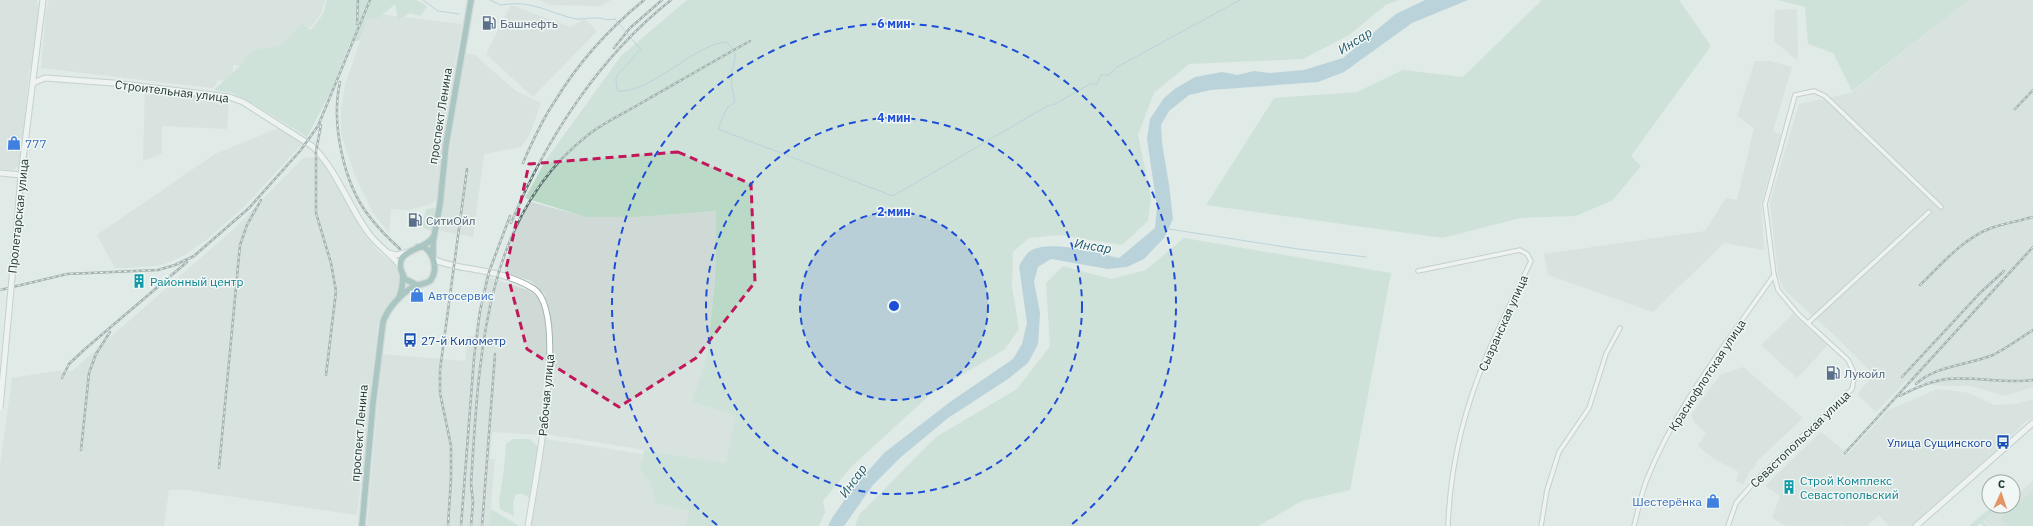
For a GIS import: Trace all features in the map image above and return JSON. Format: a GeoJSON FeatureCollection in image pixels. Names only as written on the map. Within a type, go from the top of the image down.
{"type":"FeatureCollection","features":[{"type":"Feature","properties":{"kind":"main road","name":"проспект Ленина"},"geometry":{"type":"LineString","coordinates":[[433,258],[434,236],[440,204],[446,145],[471,0]]}},
{"type":"Feature","properties":{"kind":"main road"},"geometry":{"type":"LineString","coordinates":[[398,300],[402,287],[402,260],[408,252],[427,244],[434,236]]}},
{"type":"Feature","properties":{"kind":"main road"},"geometry":{"type":"LineString","coordinates":[[398,300],[417,285],[430,281],[434,273],[433,258],[427,248],[418,247]]}},
{"type":"Feature","properties":{"kind":"main road"},"geometry":{"type":"LineString","coordinates":[[402,271],[408,282],[417,285]]}},
{"type":"Feature","properties":{"kind":"main road","name":"проспект Ленина"},"geometry":{"type":"LineString","coordinates":[[362,526],[380,337],[385,316],[398,300]]}},
{"type":"Feature","properties":{"kind":"street","name":"Пролетарская улица"},"geometry":{"type":"LineString","coordinates":[[0,408],[21,175],[43,0]]}},
{"type":"Feature","properties":{"kind":"street","name":"Строительная улица"},"geometry":{"type":"LineString","coordinates":[[33,83],[45,78],[106,83],[229,97],[243,102],[312,146],[321,155],[331,167],[367,232],[397,262],[402,271]]}},
{"type":"Feature","properties":{"kind":"street","name":"Севастопольская улица"},"geometry":{"type":"LineString","coordinates":[[1728,526],[1736,503],[1757,479],[1852,389],[1854,379],[1853,370],[1848,360],[1808,323],[1778,290],[1774,274],[1765,204],[1795,96],[1814,91],[1825,96],[1942,207]]}},
{"type":"Feature","properties":{"kind":"street"},"geometry":{"type":"LineString","coordinates":[[0,173],[21,175]]}},
{"type":"Feature","properties":{"kind":"street"},"geometry":{"type":"LineString","coordinates":[[1808,323],[1929,212]]}},
{"type":"Feature","properties":{"kind":"street","name":"Сызранская улица"},"geometry":{"type":"LineString","coordinates":[[1418,271],[1520,250],[1527,254],[1531,262],[1486,356],[1467,415],[1456,452],[1449,504],[1448,526]]}},
{"type":"Feature","properties":{"kind":"street"},"geometry":{"type":"LineString","coordinates":[[388,252],[396,255],[408,252]]}},
{"type":"Feature","properties":{"kind":"street","name":"Рабочая улица"},"geometry":{"type":"LineString","coordinates":[[433,258],[445,265],[484,271],[514,280],[535,289],[545,304],[549,325],[549,385],[528,526]]}},
{"type":"Feature","properties":{"kind":"street"},"geometry":{"type":"LineString","coordinates":[[434,273],[439,266],[445,265]]}},
{"type":"Feature","properties":{"kind":"street","name":"Краснофлотская улица"},"geometry":{"type":"LineString","coordinates":[[1634,526],[1646,480],[1682,409],[1774,274]]}},
{"type":"Feature","properties":{"kind":"street"},"geometry":{"type":"LineString","coordinates":[[1541,526],[1547,490],[1559,452],[1589,408],[1606,354],[1620,328]]}},
{"type":"Feature","properties":{"kind":"street"},"geometry":{"type":"LineString","coordinates":[[1916,526],[2033,423]]}},
{"type":"Feature","properties":{"kind":"highlighted area"},"geometry":{"type":"Polygon","coordinates":[[[678,152],[751,184],[755,282],[696,358],[619,407],[527,349],[506,269],[529,164],[678,152]]]}},
{"type":"Feature","properties":{"kind":"shaded area"},"geometry":{"type":"Polygon","coordinates":[[[0,0],[37,0],[39,15],[35,59],[29,71],[21,158],[19,166],[13,170],[0,169],[0,0]]]}},
{"type":"Feature","properties":{"kind":"shaded area"},"geometry":{"type":"Polygon","coordinates":[[[49,0],[325,0],[321,14],[310,28],[305,25],[259,67],[233,65],[232,82],[217,80],[216,85],[212,88],[41,68],[46,11],[49,0]]]}},
{"type":"Feature","properties":{"kind":"shaded area"},"geometry":{"type":"Polygon","coordinates":[[[541,0],[611,0],[599,6],[550,5],[541,0]]]}},
{"type":"Feature","properties":{"kind":"shaded area"},"geometry":{"type":"Polygon","coordinates":[[[1969,0],[2033,0],[2033,387],[2005,396],[1971,386],[1942,386],[1906,381],[1876,412],[1857,394],[1874,375],[1836,337],[1784,290],[1778,276],[1770,202],[1799,104],[1851,93],[1969,0]]]}},
{"type":"Feature","properties":{"kind":"shaded area"},"geometry":{"type":"Polygon","coordinates":[[[511,5],[570,27],[585,19],[597,31],[533,97],[486,54],[511,5]]]}},
{"type":"Feature","properties":{"kind":"shaded area"},"geometry":{"type":"Polygon","coordinates":[[[1797,9],[1797,60],[1774,41],[1775,10],[1797,9]]]}},
{"type":"Feature","properties":{"kind":"shaded area"},"geometry":{"type":"Polygon","coordinates":[[[370,13],[462,24],[447,110],[437,199],[428,205],[408,210],[391,209],[389,233],[372,211],[355,176],[341,133],[341,110],[345,85],[370,13]]]}},
{"type":"Feature","properties":{"kind":"shaded area"},"geometry":{"type":"Polygon","coordinates":[[[465,53],[475,55],[516,91],[541,103],[529,136],[521,147],[484,154],[473,237],[440,231],[453,126],[465,53]]]}},
{"type":"Feature","properties":{"kind":"shaded area"},"geometry":{"type":"Polygon","coordinates":[[[1755,61],[1770,61],[1792,67],[1773,131],[1781,134],[1761,204],[1764,250],[1724,243],[1653,312],[1548,275],[1544,254],[1705,231],[1726,198],[1737,200],[1754,128],[1737,116],[1755,61]]]}},
{"type":"Feature","properties":{"kind":"shaded area"},"geometry":{"type":"Polygon","coordinates":[[[145,90],[229,100],[227,129],[162,126],[162,153],[143,161],[145,90]]]}},
{"type":"Feature","properties":{"kind":"shaded area"},"geometry":{"type":"Polygon","coordinates":[[[279,128],[302,144],[243,208],[206,240],[183,256],[162,265],[115,268],[97,235],[215,154],[279,128]]]}},
{"type":"Feature","properties":{"kind":"shaded area"},"geometry":{"type":"Polygon","coordinates":[[[319,157],[327,165],[366,237],[380,253],[395,264],[399,275],[399,285],[396,297],[388,306],[378,323],[357,515],[187,490],[169,490],[164,526],[0,526],[0,466],[12,378],[55,371],[72,371],[235,228],[303,158],[319,157]]]}},
{"type":"Feature","properties":{"kind":"shaded area"},"geometry":{"type":"Polygon","coordinates":[[[531,202],[586,217],[639,217],[716,211],[715,281],[707,355],[692,402],[735,415],[726,463],[546,434],[552,367],[550,311],[544,293],[531,281],[504,272],[511,244],[519,223],[531,202]]]}},
{"type":"Feature","properties":{"kind":"shaded area"},"geometry":{"type":"Polygon","coordinates":[[[485,276],[528,290],[538,298],[542,304],[546,325],[547,360],[541,435],[492,432],[490,459],[495,459],[489,526],[367,526],[382,354],[465,361],[468,336],[474,337],[485,276]]]}},
{"type":"Feature","properties":{"kind":"shaded area"},"geometry":{"type":"Polygon","coordinates":[[[1793,314],[1828,345],[1797,378],[1761,345],[1793,314]]]}},
{"type":"Feature","properties":{"kind":"shaded area"},"geometry":{"type":"Polygon","coordinates":[[[1743,367],[1803,418],[1755,463],[1757,465],[1750,471],[1743,485],[1736,481],[1739,472],[1714,459],[1698,446],[1706,433],[1695,423],[1691,415],[1720,375],[1743,367]]]}},
{"type":"Feature","properties":{"kind":"shaded area"},"geometry":{"type":"Polygon","coordinates":[[[1938,389],[1969,393],[1994,405],[2015,404],[2033,399],[2033,418],[2025,422],[2001,447],[1912,526],[1889,526],[1879,515],[1867,526],[1843,526],[1841,524],[1840,526],[1786,526],[1772,518],[1780,496],[1765,486],[1821,432],[1848,454],[1888,410],[1938,389]]]}},
{"type":"Feature","properties":{"kind":"shaded area"},"geometry":{"type":"Polygon","coordinates":[[[545,439],[642,454],[641,468],[650,482],[655,503],[689,511],[685,526],[530,526],[545,439]]]}},
{"type":"Feature","properties":{"kind":"shaded area"},"geometry":{"type":"Polygon","coordinates":[[[2033,481],[2033,526],[1989,526],[1984,520],[1992,514],[2021,514],[2021,491],[2033,481]]]}},
{"type":"Feature","properties":{"kind":"green space"},"geometry":{"type":"Polygon","coordinates":[[[327,0],[416,0],[427,6],[421,16],[410,13],[398,20],[395,4],[380,17],[368,19],[360,40],[350,43],[331,91],[307,137],[260,108],[232,93],[214,90],[235,71],[254,50],[279,46],[302,24],[311,30],[323,14],[327,0]]]}},
{"type":"Feature","properties":{"kind":"green space"},"geometry":{"type":"Polygon","coordinates":[[[687,0],[1399,0],[1386,5],[1349,35],[1303,59],[1189,64],[1154,93],[1138,135],[1151,198],[1148,221],[1122,245],[1059,235],[1029,238],[1013,252],[1012,286],[1019,329],[1005,349],[932,393],[851,467],[823,501],[825,512],[819,526],[685,526],[689,511],[655,503],[650,482],[640,468],[644,450],[726,463],[735,415],[692,402],[707,355],[715,281],[716,211],[639,217],[586,217],[525,198],[546,160],[621,56],[687,0]]]}},
{"type":"Feature","properties":{"kind":"green space"},"geometry":{"type":"Polygon","coordinates":[[[1542,0],[1679,0],[1711,46],[1631,156],[1641,166],[1613,200],[1576,216],[1520,218],[1443,238],[1206,205],[1274,98],[1357,92],[1403,70],[1463,77],[1542,0]]]}},
{"type":"Feature","properties":{"kind":"green space"},"geometry":{"type":"Polygon","coordinates":[[[1777,0],[1969,0],[1852,91],[1833,53],[1808,44],[1805,7],[1777,0]]]}},
{"type":"Feature","properties":{"kind":"green space"},"geometry":{"type":"Polygon","coordinates":[[[435,208],[436,212],[431,231],[422,227],[426,209],[435,208]]]}},
{"type":"Feature","properties":{"kind":"green space"},"geometry":{"type":"Polygon","coordinates":[[[1184,238],[1391,273],[1350,490],[1302,501],[1258,526],[855,526],[859,515],[936,437],[1017,389],[1050,346],[1046,283],[1063,266],[1111,279],[1146,270],[1184,238]]]}},
{"type":"Feature","properties":{"kind":"green space"},"geometry":{"type":"Polygon","coordinates":[[[513,439],[530,439],[539,448],[530,498],[522,494],[516,494],[513,503],[514,516],[500,509],[499,502],[506,444],[513,439]]]}},
{"type":"Feature","properties":{"kind":"green space"},"geometry":{"type":"Polygon","coordinates":[[[2031,492],[2033,494],[2033,526],[2007,526],[2000,518],[2005,514],[2021,514],[2021,500],[2031,492]]]}},
{"type":"Feature","properties":{"kind":"green space"},"geometry":{"type":"Polygon","coordinates":[[[491,509],[518,525],[518,526],[489,526],[491,509]]]}},
{"type":"Feature","properties":{"kind":"green space"},"geometry":{"type":"Polygon","coordinates":[[[1983,514],[1991,514],[1983,521],[1988,526],[1983,526],[1981,523],[1977,526],[1969,526],[1983,514]]]}},
{"type":"Feature","properties":{"kind":"water"},"geometry":{"type":"Polygon","coordinates":[[[1425,0],[1468,0],[1412,23],[1344,72],[1318,82],[1211,90],[1189,95],[1169,111],[1161,125],[1162,143],[1173,219],[1164,238],[1144,259],[1127,267],[1108,269],[1051,259],[1038,267],[1034,282],[1040,313],[1038,344],[1028,363],[1008,379],[948,418],[901,457],[873,485],[844,526],[828,526],[853,488],[884,453],[950,402],[1013,359],[1022,344],[1027,323],[1019,266],[1030,251],[1050,246],[1086,250],[1119,258],[1155,228],[1157,207],[1147,139],[1150,119],[1164,98],[1176,88],[1195,77],[1222,72],[1237,75],[1254,71],[1269,73],[1304,70],[1343,58],[1396,14],[1425,0]]]}},
{"type":"Feature","properties":{"kind":"waterway"},"geometry":{"type":"LineString","coordinates":[[423,0],[438,11],[459,14]]}},
{"type":"Feature","properties":{"kind":"waterway"},"geometry":{"type":"LineString","coordinates":[[490,0],[501,5],[530,5],[575,19],[615,19],[641,50],[617,75],[616,81],[618,91],[629,90],[641,86],[700,51],[713,45],[726,42],[733,49]]}},
{"type":"Feature","properties":{"kind":"waterway"},"geometry":{"type":"LineString","coordinates":[[735,53],[731,80],[735,102],[727,108],[718,129],[893,196],[1047,106],[1055,104],[1090,84],[1097,84],[1101,75],[1109,75],[1117,67],[1240,0]]}},
{"type":"Feature","properties":{"kind":"waterway"},"geometry":{"type":"LineString","coordinates":[[1169,229],[1298,249],[1366,257]]}},
{"type":"Feature","properties":{"kind":"railway"},"geometry":{"type":"LineString","coordinates":[[357,24],[358,0]]}},
{"type":"Feature","properties":{"kind":"railway"},"geometry":{"type":"LineString","coordinates":[[0,290],[67,274],[158,270],[175,265],[194,256],[249,208],[300,151],[318,126],[370,0]]}},
{"type":"Feature","properties":{"kind":"railway"},"geometry":{"type":"LineString","coordinates":[[523,163],[546,116],[574,73],[607,34],[644,0]]}},
{"type":"Feature","properties":{"kind":"railway"},"geometry":{"type":"LineString","coordinates":[[614,48],[630,28],[662,0]]}},
{"type":"Feature","properties":{"kind":"railway"},"geometry":{"type":"LineString","coordinates":[[511,223],[541,161],[577,101],[598,73],[621,47],[671,0]]}},
{"type":"Feature","properties":{"kind":"railway"},"geometry":{"type":"LineString","coordinates":[[471,526],[473,502],[471,484],[474,437],[484,342],[493,294],[507,249],[526,207],[553,169],[594,130],[750,41]]}},
{"type":"Feature","properties":{"kind":"railway"},"geometry":{"type":"LineString","coordinates":[[340,82],[337,115],[338,133],[341,152],[352,187],[369,216],[400,249]]}},
{"type":"Feature","properties":{"kind":"railway"},"geometry":{"type":"LineString","coordinates":[[2015,109],[2033,90]]}},
{"type":"Feature","properties":{"kind":"railway"},"geometry":{"type":"LineString","coordinates":[[321,125],[316,151],[316,213],[331,263],[336,291],[326,375]]}},
{"type":"Feature","properties":{"kind":"railway"},"geometry":{"type":"LineString","coordinates":[[448,526],[451,446],[440,393],[440,370],[467,169]]}},
{"type":"Feature","properties":{"kind":"railway"},"geometry":{"type":"LineString","coordinates":[[219,468],[240,245],[247,225],[261,200]]}},
{"type":"Feature","properties":{"kind":"railway"},"geometry":{"type":"LineString","coordinates":[[461,526],[474,358],[480,311],[489,272],[510,216]]}},
{"type":"Feature","properties":{"kind":"railway"},"geometry":{"type":"LineString","coordinates":[[1920,285],[1952,253],[1980,233],[1996,226],[2033,217]]}},
{"type":"Feature","properties":{"kind":"railway"},"geometry":{"type":"LineString","coordinates":[[1845,453],[2033,247]]}},
{"type":"Feature","properties":{"kind":"railway"},"geometry":{"type":"LineString","coordinates":[[62,378],[69,364],[85,349],[187,262]]}},
{"type":"Feature","properties":{"kind":"railway"},"geometry":{"type":"LineString","coordinates":[[1902,377],[1980,293],[2004,271]]}},
{"type":"Feature","properties":{"kind":"railway"},"geometry":{"type":"LineString","coordinates":[[1916,384],[1924,378],[1943,369],[1993,355],[2033,330]]}},
{"type":"Feature","properties":{"kind":"railway"},"geometry":{"type":"LineString","coordinates":[[81,450],[89,373],[96,354],[110,332]]}},
{"type":"Feature","properties":{"kind":"railway"},"geometry":{"type":"LineString","coordinates":[[482,526],[495,354]]}},
{"type":"Feature","properties":{"kind":"railway"},"geometry":{"type":"LineString","coordinates":[[1900,396],[1923,385],[1947,379],[1968,378],[2011,381],[2033,380]]}},
{"type":"Feature","properties":{"kind":"place","name":"Башнефть"},"geometry":{"type":"Point","coordinates":[489,23]}},
{"type":"Feature","properties":{"kind":"place","name":"777"},"geometry":{"type":"Point","coordinates":[14,143]}},
{"type":"Feature","properties":{"kind":"place","name":"СитиОйл"},"geometry":{"type":"Point","coordinates":[415,220]}},
{"type":"Feature","properties":{"kind":"place","name":"Районный центр"},"geometry":{"type":"Point","coordinates":[139,281]}},
{"type":"Feature","properties":{"kind":"place","name":"Автосервис"},"geometry":{"type":"Point","coordinates":[417,295]}},
{"type":"Feature","properties":{"kind":"place","name":"27-й Километр"},"geometry":{"type":"Point","coordinates":[410,340]}},
{"type":"Feature","properties":{"kind":"place","name":"Лукойл"},"geometry":{"type":"Point","coordinates":[1833,373]}},
{"type":"Feature","properties":{"kind":"place","name":"Улица Сущинского"},"geometry":{"type":"Point","coordinates":[2003,442]}},
{"type":"Feature","properties":{"kind":"place","name":"Строй Комплекс Севастопольский"},"geometry":{"type":"Point","coordinates":[1789,487]}},
{"type":"Feature","properties":{"kind":"place","name":"Шестерёнка"},"geometry":{"type":"Point","coordinates":[1713,501]}},
{"type":"Feature","properties":{"kind":"water label","name":"Инсар"},"geometry":{"type":"Point","coordinates":[1355,41]}},
{"type":"Feature","properties":{"kind":"water label","name":"Инсар"},"geometry":{"type":"Point","coordinates":[1093,246]}},
{"type":"Feature","properties":{"kind":"water label","name":"Инсар"},"geometry":{"type":"Point","coordinates":[853,481]}}]}
